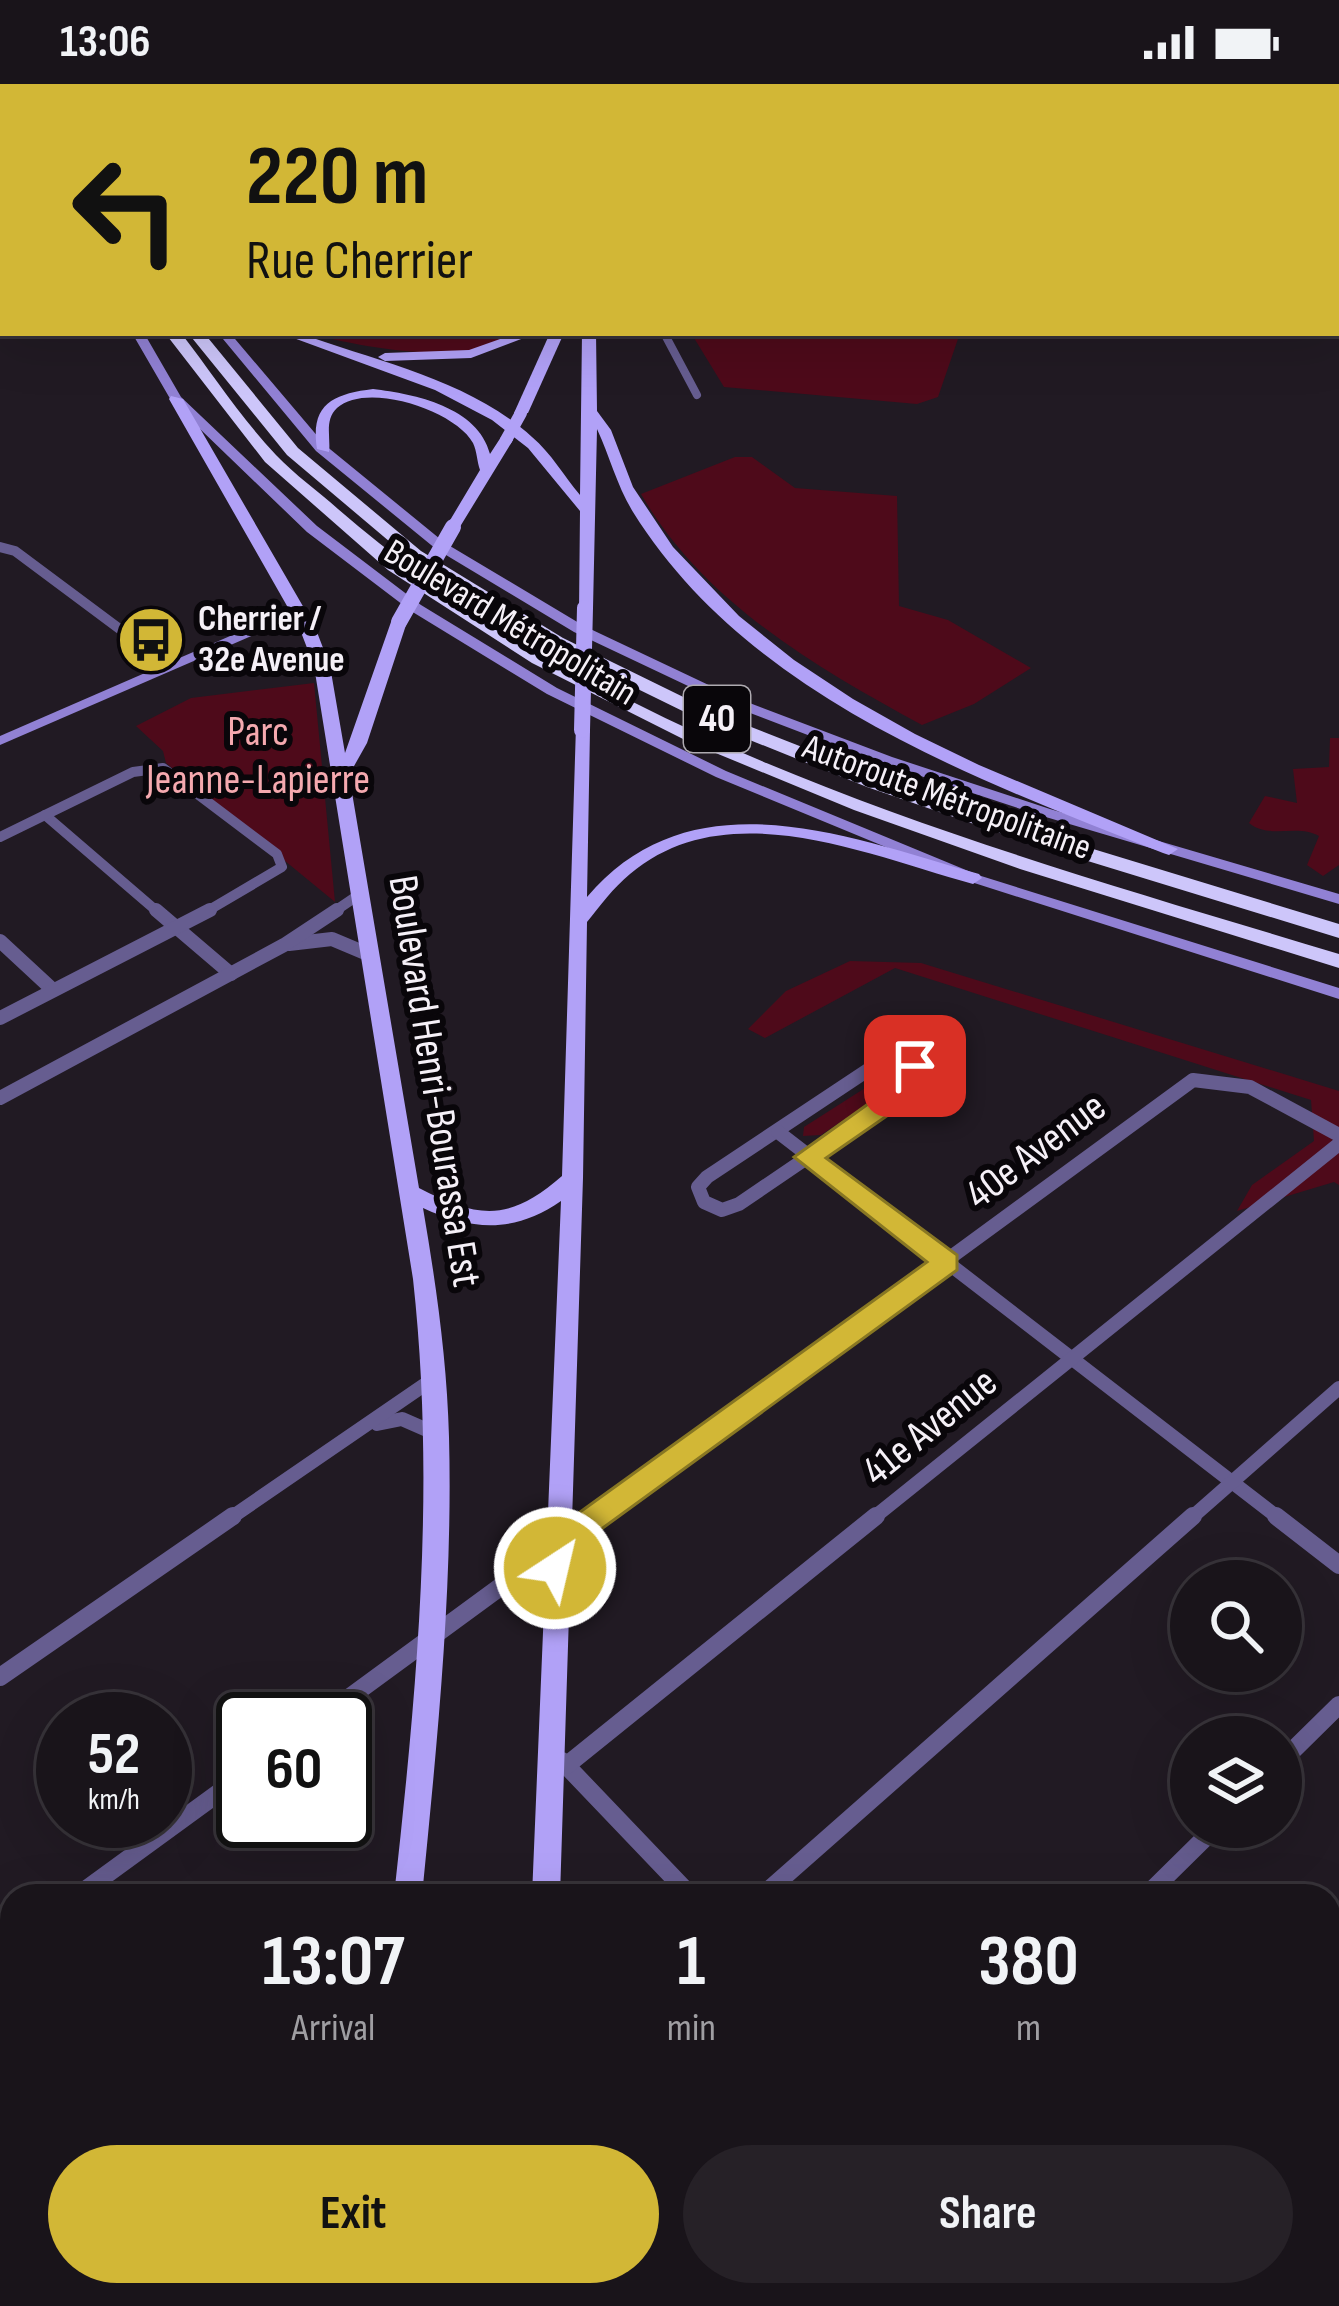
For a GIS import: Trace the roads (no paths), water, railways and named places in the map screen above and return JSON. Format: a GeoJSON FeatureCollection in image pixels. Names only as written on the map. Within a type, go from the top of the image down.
{"type":"FeatureCollection","features":[{"type":"Feature","properties":{"kind":"highway","name":"Autoroute Métropolitaine"},"geometry":{"type":"LineString","coordinates":[[175,336],[233,418],[330,513],[450,602],[587,683],[747,760],[908,824],[1339,961]]}},
{"type":"Feature","properties":{"kind":"highway","name":"Autoroute Métropolitaine"},"geometry":{"type":"LineString","coordinates":[[198,336],[252,409],[359,510],[483,596],[610,668],[762,739],[906,795],[1339,931]]}},
{"type":"Feature","properties":{"kind":"main road","name":"Boulevard Métropolitain"},"geometry":{"type":"LineString","coordinates":[[140,336],[176,399],[312,530],[488,653],[681,756],[973,878],[1339,994]]}},
{"type":"Feature","properties":{"kind":"main road","name":"Boulevard Métropolitain"},"geometry":{"type":"LineString","coordinates":[[226,336],[265,387],[324,449],[464,558],[565,618],[685,679],[900,767],[1339,899]]}},
{"type":"Feature","properties":{"kind":"main road"},"geometry":{"type":"LineString","coordinates":[[296,336],[427,380],[494,415],[538,451],[584,508]]}},
{"type":"Feature","properties":{"kind":"main road"},"geometry":{"type":"LineString","coordinates":[[353,355],[449,357],[500,347],[524,336]]}},
{"type":"Feature","properties":{"kind":"main road"},"geometry":{"type":"LineString","coordinates":[[341,773],[356,755],[370,694],[399,622],[506,440],[556,336]]}},
{"type":"Feature","properties":{"kind":"main road"},"geometry":{"type":"LineString","coordinates":[[547,1884],[558,1757],[555,1547],[572,1178],[584,508],[590,485],[592,414],[589,336]]}},
{"type":"Feature","properties":{"kind":"main road"},"geometry":{"type":"LineString","coordinates":[[324,449],[322,421],[332,409],[360,397],[402,395],[430,403],[473,433],[486,468]]}},
{"type":"Feature","properties":{"kind":"main road","name":"Boulevard Henri-Bourassa Est"},"geometry":{"type":"LineString","coordinates":[[176,399],[297,611],[322,666],[429,1312],[435,1433],[433,1637],[409,1884]]}},
{"type":"Feature","properties":{"kind":"main road"},"geometry":{"type":"LineString","coordinates":[[592,414],[604,425],[627,489],[658,537],[711,598],[780,656],[939,752],[1169,849]]}},
{"type":"Feature","properties":{"kind":"main road"},"geometry":{"type":"LineString","coordinates":[[0,741],[297,611]]}},
{"type":"Feature","properties":{"kind":"main road"},"geometry":{"type":"LineString","coordinates":[[578,921],[634,862],[673,842],[721,830],[804,832],[973,878]]}},
{"type":"Feature","properties":{"kind":"main road"},"geometry":{"type":"LineString","coordinates":[[410,1192],[461,1218],[502,1220],[539,1208],[572,1178]]}},
{"type":"Feature","properties":{"kind":"street"},"geometry":{"type":"LineString","coordinates":[[666,336],[697,394]]}},
{"type":"Feature","properties":{"kind":"street"},"geometry":{"type":"LineString","coordinates":[[0,547],[15,551],[168,665]]}},
{"type":"Feature","properties":{"kind":"street"},"geometry":{"type":"LineString","coordinates":[[0,836],[153,767],[172,772],[277,854],[282,867],[269,879],[0,1018]]}},
{"type":"Feature","properties":{"kind":"street"},"geometry":{"type":"LineString","coordinates":[[45,815],[231,974]]}},
{"type":"Feature","properties":{"kind":"street"},"geometry":{"type":"LineString","coordinates":[[0,1098],[284,945],[360,894]]}},
{"type":"Feature","properties":{"kind":"street"},"geometry":{"type":"LineString","coordinates":[[284,945],[332,939],[370,955]]}},
{"type":"Feature","properties":{"kind":"street"},"geometry":{"type":"LineString","coordinates":[[0,941],[53,990]]}},
{"type":"Feature","properties":{"kind":"street"},"geometry":{"type":"LineString","coordinates":[[901,1059],[915,1066],[908,1089],[807,1157],[739,1204],[722,1210],[704,1202],[698,1187],[880,1062],[901,1059]]}},
{"type":"Feature","properties":{"kind":"street","name":"40e Avenue"},"geometry":{"type":"LineString","coordinates":[[357,1692],[1193,1080],[1222,1082],[1286,1103]]}},
{"type":"Feature","properties":{"kind":"street","name":"41e Avenue"},"geometry":{"type":"LineString","coordinates":[[558,1757],[1072,1359],[1339,1139],[1286,1103]]}},
{"type":"Feature","properties":{"kind":"street"},"geometry":{"type":"LineString","coordinates":[[778,1132],[1339,1565]]}},
{"type":"Feature","properties":{"kind":"street"},"geometry":{"type":"LineString","coordinates":[[0,1676],[372,1426],[433,1379]]}},
{"type":"Feature","properties":{"kind":"street"},"geometry":{"type":"LineString","coordinates":[[776,1884],[1339,1388]]}},
{"type":"Feature","properties":{"kind":"street"},"geometry":{"type":"LineString","coordinates":[[372,1426],[402,1419],[435,1433]]}},
{"type":"Feature","properties":{"kind":"street"},"geometry":{"type":"LineString","coordinates":[[1302,1741],[1339,1705]]}},
{"type":"Feature","properties":{"kind":"street"},"geometry":{"type":"LineString","coordinates":[[558,1757],[680,1884]]}},
{"type":"Feature","properties":{"kind":"street"},"geometry":{"type":"LineString","coordinates":[[93,1884],[216,1795]]}},
{"type":"Feature","properties":{"kind":"street"},"geometry":{"type":"LineString","coordinates":[[1158,1884],[1195,1848]]}},
{"type":"Feature","properties":{"kind":"place","name":"Cherrier / 32e Avenue"},"geometry":{"type":"Point","coordinates":[151,640]}},
{"type":"Feature","properties":{"kind":"park label","name":"Parc Jeanne-Lapierre"},"geometry":{"type":"Point","coordinates":[258,756]}}]}
